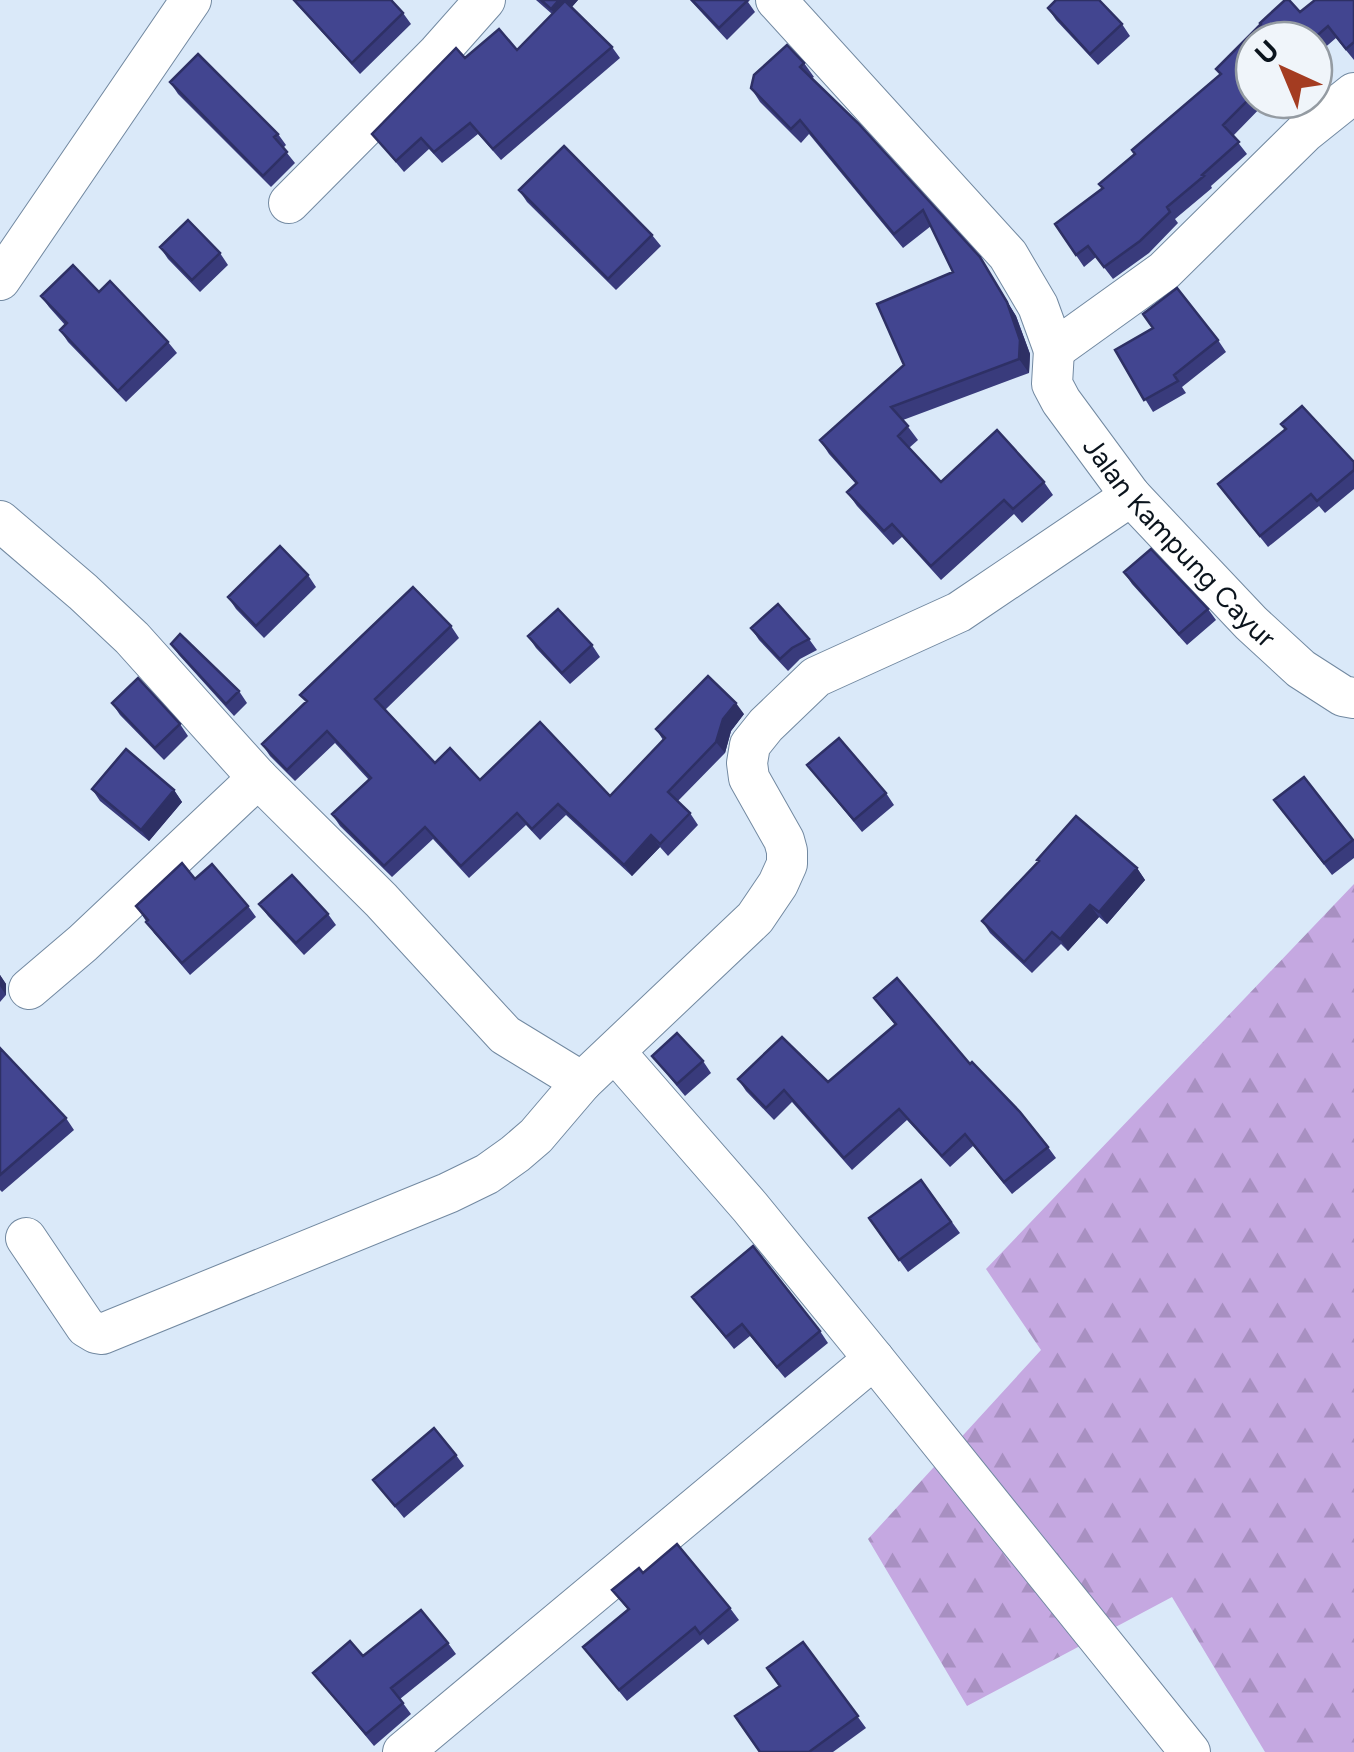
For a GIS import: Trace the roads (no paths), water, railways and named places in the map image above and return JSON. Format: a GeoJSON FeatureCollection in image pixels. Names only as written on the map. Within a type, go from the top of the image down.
{"type":"FeatureCollection","features":[{"type":"Feature","properties":{"kind":"street"},"geometry":{"type":"LineString","coordinates":[[0,280],[191,0]]}},
{"type":"Feature","properties":{"kind":"street"},"geometry":{"type":"LineString","coordinates":[[289,203],[485,0]]}},
{"type":"Feature","properties":{"kind":"street","name":"Jalan Kampung Cayur"},"geometry":{"type":"LineString","coordinates":[[776,0],[1008,255],[1038,306],[1054,350],[1052,384],[1131,496],[1251,623],[1301,669],[1343,696],[1354,698]]}},
{"type":"Feature","properties":{"kind":"street"},"geometry":{"type":"LineString","coordinates":[[1054,350],[1164,270],[1305,132],[1354,93]]}},
{"type":"Feature","properties":{"kind":"street"},"geometry":{"type":"LineString","coordinates":[[26,1238],[86,1327],[102,1334],[487,1174],[536,1136],[582,1082],[754,918],[778,884],[787,864],[787,851],[749,778],[747,763],[750,745],[766,725],[816,676],[959,612],[1131,496]]}},
{"type":"Feature","properties":{"kind":"street"},"geometry":{"type":"LineString","coordinates":[[0,521],[132,638],[258,778],[381,900],[505,1035],[582,1082]]}},
{"type":"Feature","properties":{"kind":"street"},"geometry":{"type":"LineString","coordinates":[[29,989],[258,778]]}},
{"type":"Feature","properties":{"kind":"street"},"geometry":{"type":"LineString","coordinates":[[615,1052],[750,1207],[1190,1752]]}},
{"type":"Feature","properties":{"kind":"street"},"geometry":{"type":"LineString","coordinates":[[402,1752],[874,1359]]}}]}
